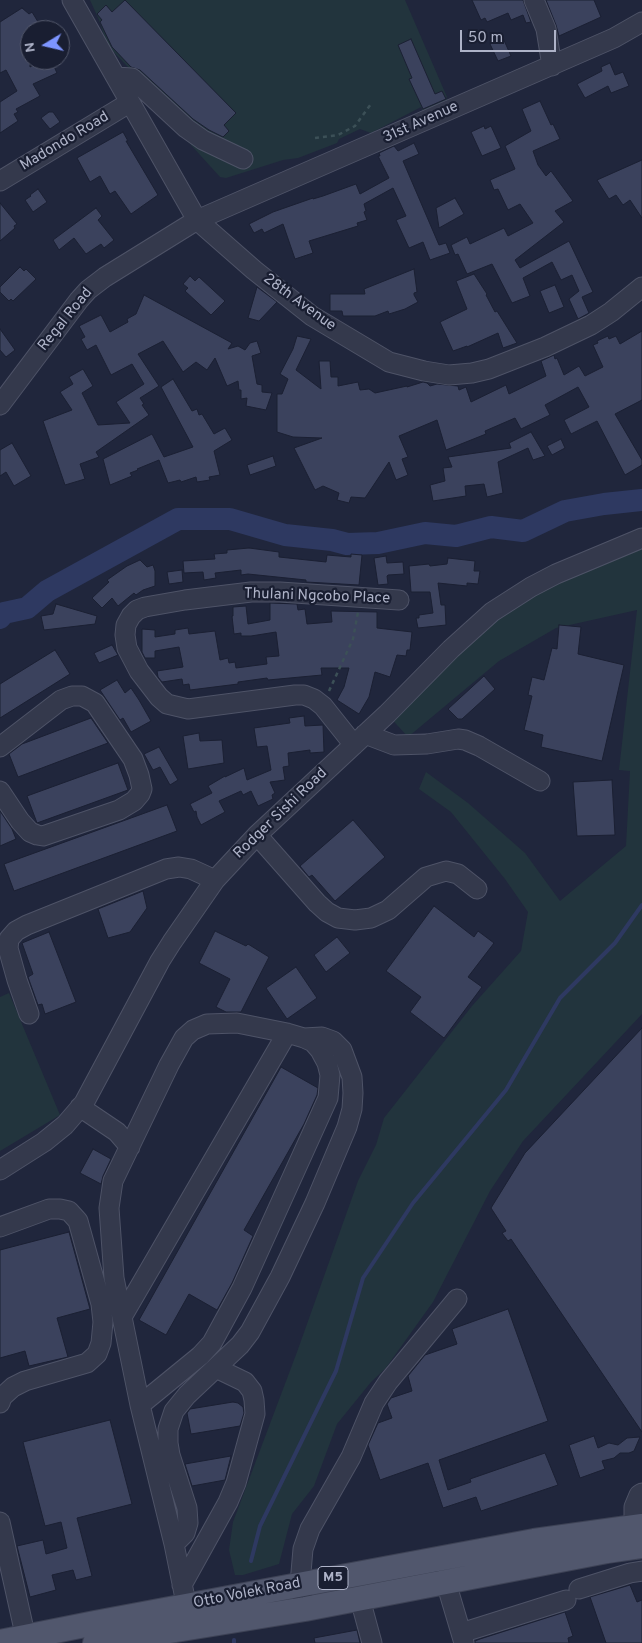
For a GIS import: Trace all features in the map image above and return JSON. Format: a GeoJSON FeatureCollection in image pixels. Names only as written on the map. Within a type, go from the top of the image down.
{"type":"FeatureCollection","features":[{"type":"Feature","properties":{"kind":"main road","name":"Otto Volek Road"},"geometry":{"type":"LineString","coordinates":[[186,1606],[305,1609],[607,1551],[638,1537]]}},
{"type":"Feature","properties":{"kind":"main road","name":"Otto Volek Road"},"geometry":{"type":"LineString","coordinates":[[0,1642],[98,1638],[186,1606],[534,1541],[638,1537]]}},
{"type":"Feature","properties":{"kind":"street","name":"28th Avenue"},"geometry":{"type":"LineString","coordinates":[[72,0],[197,220],[254,270],[312,316],[389,362],[424,372],[449,375],[489,369],[591,325],[611,312],[642,287]]}},
{"type":"Feature","properties":{"kind":"street"},"geometry":{"type":"LineString","coordinates":[[534,0],[546,29],[552,66]]}},
{"type":"Feature","properties":{"kind":"street","name":"31st Avenue"},"geometry":{"type":"LineString","coordinates":[[197,220],[552,66],[614,38],[642,22]]}},
{"type":"Feature","properties":{"kind":"street"},"geometry":{"type":"LineString","coordinates":[[116,77],[132,78],[165,110],[192,132],[203,140],[243,160]]}},
{"type":"Feature","properties":{"kind":"street","name":"Madondo Road"},"geometry":{"type":"LineString","coordinates":[[0,181],[130,103]]}},
{"type":"Feature","properties":{"kind":"street","name":"Regal Road"},"geometry":{"type":"LineString","coordinates":[[0,405],[88,290],[105,277],[197,220]]}},
{"type":"Feature","properties":{"kind":"street","name":"Rodger Sishi Road"},"geometry":{"type":"LineString","coordinates":[[0,1170],[44,1142],[65,1125],[80,1107],[160,962],[215,880],[257,835],[451,649],[507,601],[556,574],[642,538]]}},
{"type":"Feature","properties":{"kind":"street","name":"Thulani Ngcobo Place"},"geometry":{"type":"LineString","coordinates":[[359,739],[323,706],[314,699],[304,695],[188,709],[167,704],[159,697],[139,671],[127,648],[126,625],[137,610],[145,607],[194,598],[251,592],[399,600]]}},
{"type":"Feature","properties":{"kind":"street"},"geometry":{"type":"LineString","coordinates":[[0,747],[61,700],[72,696],[82,696],[95,703],[133,759],[142,789],[134,801],[119,810],[43,836],[30,832],[20,821],[0,791]]}},
{"type":"Feature","properties":{"kind":"street"},"geometry":{"type":"LineString","coordinates":[[0,730],[28,725]]}},
{"type":"Feature","properties":{"kind":"street"},"geometry":{"type":"LineString","coordinates":[[359,739],[394,745],[427,744],[458,738],[479,746],[540,781]]}},
{"type":"Feature","properties":{"kind":"street"},"geometry":{"type":"LineString","coordinates":[[257,835],[317,903],[327,912],[338,918],[355,920],[371,918],[388,910],[426,877],[446,871],[458,874],[477,889]]}},
{"type":"Feature","properties":{"kind":"street"},"geometry":{"type":"LineString","coordinates":[[29,1014],[8,948],[9,939],[16,931],[166,869],[179,867],[191,869],[215,880]]}},
{"type":"Feature","properties":{"kind":"street"},"geometry":{"type":"LineString","coordinates":[[174,1544],[185,1533],[188,1523],[187,1508],[170,1455],[168,1428],[174,1411],[187,1395],[240,1346],[280,1277],[315,1203],[347,1127],[352,1109],[352,1077],[342,1050],[333,1041],[322,1037],[296,1035],[237,1023],[207,1024],[193,1030],[184,1038],[169,1065],[113,1181],[109,1208],[114,1278],[140,1406],[174,1544],[186,1606]]}},
{"type":"Feature","properties":{"kind":"street"},"geometry":{"type":"LineString","coordinates":[[122,1316],[296,1035]]}},
{"type":"Feature","properties":{"kind":"street"},"geometry":{"type":"LineString","coordinates":[[140,1406],[200,1356],[212,1343],[242,1288],[328,1098],[330,1076],[327,1063],[313,1042],[296,1035]]}},
{"type":"Feature","properties":{"kind":"street"},"geometry":{"type":"LineString","coordinates":[[80,1107],[117,1132],[130,1147]]}},
{"type":"Feature","properties":{"kind":"street"},"geometry":{"type":"LineString","coordinates":[[0,1227],[49,1209],[69,1211],[78,1221],[104,1322],[101,1343],[97,1354],[87,1363],[25,1381],[13,1387],[2,1397],[0,1403]]}},
{"type":"Feature","properties":{"kind":"street"},"geometry":{"type":"LineString","coordinates":[[305,1609],[300,1584],[303,1549],[310,1529],[351,1457],[374,1403],[388,1382],[457,1299]]}},
{"type":"Feature","properties":{"kind":"street"},"geometry":{"type":"LineString","coordinates":[[186,1606],[236,1483],[255,1414],[252,1391],[245,1382],[216,1368]]}},
{"type":"Feature","properties":{"kind":"street"},"geometry":{"type":"LineString","coordinates":[[638,1537],[634,1507],[639,1495],[642,1493]]}},
{"type":"Feature","properties":{"kind":"street"},"geometry":{"type":"LineString","coordinates":[[0,1522],[4,1555],[26,1640]]}},
{"type":"Feature","properties":{"kind":"street"},"geometry":{"type":"LineString","coordinates":[[440,1558],[463,1638],[572,1594],[630,1573],[642,1571]]}},
{"type":"Feature","properties":{"kind":"street"},"geometry":{"type":"LineString","coordinates":[[360,1599],[372,1643]]}},
{"type":"Feature","properties":{"kind":"path"},"geometry":{"type":"LineString","coordinates":[[314,138],[338,135],[355,126],[371,104]]}},
{"type":"Feature","properties":{"kind":"path"},"geometry":{"type":"LineString","coordinates":[[323,706],[353,639],[361,597]]}},
{"type":"Feature","properties":{"kind":"shaded area"},"geometry":{"type":"Polygon","coordinates":[[[90,0],[405,0],[447,100],[423,111],[421,107],[371,133],[360,129],[339,139],[337,143],[298,158],[283,160],[226,178],[220,177],[162,113],[167,108],[107,45],[90,0]]]}},
{"type":"Feature","properties":{"kind":"shaded area"},"geometry":{"type":"Polygon","coordinates":[[[642,539],[642,1014],[523,1141],[490,1191],[433,1302],[385,1369],[371,1382],[337,1424],[314,1486],[292,1514],[279,1564],[243,1575],[235,1575],[229,1550],[233,1522],[297,1352],[358,1181],[376,1145],[384,1118],[472,1006],[521,951],[528,912],[505,879],[451,812],[419,789],[426,772],[468,803],[525,853],[560,901],[626,846],[630,771],[619,770],[637,610],[556,628],[499,661],[408,737],[387,714],[478,625],[642,539]]]}},
{"type":"Feature","properties":{"kind":"shaded area"},"geometry":{"type":"Polygon","coordinates":[[[9,993],[60,1115],[0,1151],[0,997],[9,993]]]}},
{"type":"Feature","properties":{"kind":"building"},"geometry":{"type":"Polygon","coordinates":[[[125,0],[236,113],[224,125],[229,131],[223,137],[193,119],[140,70],[131,67],[112,47],[100,22],[102,20],[97,14],[106,5],[112,12],[125,0]]]}},
{"type":"Feature","properties":{"kind":"building"},"geometry":{"type":"Polygon","coordinates":[[[472,0],[523,0],[531,22],[526,23],[523,15],[511,20],[508,13],[487,22],[485,18],[481,20],[472,0]]]}},
{"type":"Feature","properties":{"kind":"building"},"geometry":{"type":"Polygon","coordinates":[[[546,0],[594,0],[601,17],[559,36],[546,0]]]}},
{"type":"Feature","properties":{"kind":"building"},"geometry":{"type":"Polygon","coordinates":[[[22,8],[29,14],[32,12],[37,20],[20,20],[20,70],[56,70],[57,73],[33,84],[40,96],[16,109],[18,112],[14,114],[18,121],[0,133],[0,102],[17,91],[6,70],[0,73],[0,22],[22,8]]]}},
{"type":"Feature","properties":{"kind":"building"},"geometry":{"type":"Polygon","coordinates":[[[503,38],[511,56],[498,61],[490,44],[503,38]]]}},
{"type":"Feature","properties":{"kind":"building"},"geometry":{"type":"Polygon","coordinates":[[[411,39],[435,94],[442,91],[446,99],[423,109],[409,79],[412,78],[398,45],[411,39]]]}},
{"type":"Feature","properties":{"kind":"building"},"geometry":{"type":"Polygon","coordinates":[[[610,63],[615,75],[623,72],[629,86],[611,93],[608,86],[585,98],[577,84],[602,71],[601,67],[610,63]]]}},
{"type":"Feature","properties":{"kind":"building"},"geometry":{"type":"Polygon","coordinates":[[[540,101],[560,139],[533,151],[538,165],[546,176],[551,171],[573,201],[555,211],[564,222],[515,260],[520,268],[569,241],[593,292],[582,297],[589,313],[578,319],[569,299],[579,291],[572,275],[561,280],[552,262],[523,278],[530,296],[512,303],[492,264],[467,274],[458,254],[455,255],[451,245],[467,237],[470,244],[504,228],[508,236],[533,223],[520,204],[508,210],[498,189],[494,190],[490,180],[515,169],[505,146],[531,131],[522,109],[540,101]]]}},
{"type":"Feature","properties":{"kind":"building"},"geometry":{"type":"Polygon","coordinates":[[[49,112],[53,112],[60,122],[50,129],[41,118],[49,112]]]}},
{"type":"Feature","properties":{"kind":"building"},"geometry":{"type":"Polygon","coordinates":[[[484,126],[485,129],[491,126],[501,148],[482,156],[471,132],[484,126]]]}},
{"type":"Feature","properties":{"kind":"building"},"geometry":{"type":"Polygon","coordinates":[[[123,132],[128,141],[126,141],[158,195],[131,214],[115,191],[110,194],[100,176],[90,182],[77,158],[123,132]]]}},
{"type":"Feature","properties":{"kind":"building"},"geometry":{"type":"Polygon","coordinates":[[[414,143],[419,154],[403,161],[439,245],[446,243],[450,253],[430,260],[423,242],[409,248],[396,220],[406,216],[393,188],[364,204],[367,220],[357,223],[358,226],[309,241],[313,253],[295,259],[283,224],[264,233],[262,229],[254,233],[249,224],[273,212],[356,184],[360,194],[389,178],[378,156],[380,156],[379,153],[394,146],[398,151],[414,143]]]}},
{"type":"Feature","properties":{"kind":"building"},"geometry":{"type":"Polygon","coordinates":[[[642,160],[642,218],[630,200],[623,205],[616,195],[609,199],[597,180],[642,160]]]}},
{"type":"Feature","properties":{"kind":"building"},"geometry":{"type":"Polygon","coordinates":[[[38,189],[47,202],[33,212],[25,200],[38,189]]]}},
{"type":"Feature","properties":{"kind":"building"},"geometry":{"type":"Polygon","coordinates":[[[455,198],[464,214],[439,228],[436,208],[455,198]]]}},
{"type":"Feature","properties":{"kind":"building"},"geometry":{"type":"Polygon","coordinates":[[[0,203],[17,224],[0,241],[0,203]]]}},
{"type":"Feature","properties":{"kind":"building"},"geometry":{"type":"Polygon","coordinates":[[[96,208],[102,216],[98,220],[114,240],[104,248],[101,244],[86,254],[74,238],[59,250],[53,240],[96,208]]]}},
{"type":"Feature","properties":{"kind":"building"},"geometry":{"type":"Polygon","coordinates":[[[20,267],[24,271],[26,269],[36,279],[13,301],[11,299],[9,301],[0,292],[0,287],[20,267]]]}},
{"type":"Feature","properties":{"kind":"building"},"geometry":{"type":"Polygon","coordinates":[[[414,269],[417,292],[414,295],[418,302],[405,309],[389,314],[388,311],[375,316],[343,316],[342,311],[330,311],[330,294],[365,294],[364,289],[414,269]]]}},
{"type":"Feature","properties":{"kind":"building"},"geometry":{"type":"Polygon","coordinates":[[[474,274],[487,294],[495,312],[497,311],[517,343],[503,348],[498,333],[453,351],[440,322],[467,309],[456,281],[474,274]]]}},
{"type":"Feature","properties":{"kind":"building"},"geometry":{"type":"Polygon","coordinates":[[[190,276],[195,281],[199,277],[225,301],[211,315],[185,291],[188,288],[183,284],[190,276]]]}},
{"type":"Feature","properties":{"kind":"building"},"geometry":{"type":"Polygon","coordinates":[[[555,285],[564,307],[549,313],[540,291],[555,285]]]}},
{"type":"Feature","properties":{"kind":"building"},"geometry":{"type":"Polygon","coordinates":[[[257,287],[277,302],[259,321],[248,318],[257,287]]]}},
{"type":"Feature","properties":{"kind":"building"},"geometry":{"type":"Polygon","coordinates":[[[144,295],[232,343],[228,349],[238,346],[245,350],[250,343],[257,341],[261,353],[252,356],[257,384],[262,385],[262,392],[272,393],[266,410],[246,406],[247,398],[241,399],[238,381],[227,386],[215,358],[207,370],[196,362],[183,372],[163,341],[138,354],[159,386],[140,398],[144,404],[142,405],[149,415],[96,452],[99,457],[80,464],[85,479],[65,485],[43,421],[72,410],[60,392],[73,384],[69,377],[83,369],[93,386],[82,393],[98,425],[130,423],[116,402],[144,384],[132,364],[111,375],[96,345],[87,350],[81,339],[85,337],[79,326],[101,315],[110,332],[128,322],[127,319],[136,314],[144,295]]]}},
{"type":"Feature","properties":{"kind":"building"},"geometry":{"type":"Polygon","coordinates":[[[0,329],[15,350],[6,357],[0,350],[0,329]]]}},
{"type":"Feature","properties":{"kind":"building"},"geometry":{"type":"Polygon","coordinates":[[[642,331],[642,400],[615,414],[642,460],[642,465],[625,475],[597,421],[571,434],[564,420],[589,407],[578,387],[545,405],[550,415],[521,429],[515,418],[485,431],[486,434],[446,450],[437,420],[399,436],[408,457],[402,459],[408,475],[396,480],[389,462],[365,498],[351,497],[349,503],[337,500],[339,493],[323,486],[315,490],[294,448],[322,438],[293,437],[277,432],[277,394],[282,394],[288,379],[280,374],[293,349],[297,336],[311,339],[296,370],[321,389],[319,361],[330,361],[331,377],[338,377],[338,386],[358,382],[360,390],[369,389],[375,393],[423,382],[430,386],[437,384],[458,386],[459,390],[466,387],[471,402],[506,385],[509,394],[546,376],[541,361],[554,355],[564,375],[579,366],[585,376],[603,367],[593,345],[598,343],[597,341],[608,336],[609,339],[616,336],[620,344],[642,331]]]}},
{"type":"Feature","properties":{"kind":"building"},"geometry":{"type":"Polygon","coordinates":[[[173,379],[192,411],[197,409],[199,415],[202,414],[214,434],[225,428],[232,440],[214,451],[220,475],[209,477],[210,480],[197,482],[196,477],[181,482],[180,480],[168,483],[159,460],[130,473],[132,476],[110,485],[103,459],[152,434],[164,457],[193,447],[161,387],[173,379]]]}},
{"type":"Feature","properties":{"kind":"building"},"geometry":{"type":"Polygon","coordinates":[[[531,432],[545,456],[533,460],[528,448],[498,462],[503,493],[487,497],[484,484],[465,486],[466,496],[433,501],[430,485],[445,481],[443,468],[452,467],[448,457],[511,448],[509,443],[531,432]]]}},
{"type":"Feature","properties":{"kind":"building"},"geometry":{"type":"Polygon","coordinates":[[[561,439],[565,448],[552,455],[547,446],[561,439]]]}},
{"type":"Feature","properties":{"kind":"building"},"geometry":{"type":"Polygon","coordinates":[[[12,443],[31,476],[14,486],[6,472],[0,476],[0,450],[12,443]]]}},
{"type":"Feature","properties":{"kind":"building"},"geometry":{"type":"Polygon","coordinates":[[[273,456],[276,466],[250,475],[247,465],[273,456]]]}},
{"type":"Feature","properties":{"kind":"building"},"geometry":{"type":"Polygon","coordinates":[[[249,548],[279,552],[279,557],[326,562],[327,555],[351,557],[351,554],[362,555],[359,585],[306,582],[306,580],[248,574],[241,575],[241,570],[215,573],[216,578],[204,580],[203,572],[184,573],[183,561],[215,559],[214,554],[227,553],[227,550],[249,548]]]}},
{"type":"Feature","properties":{"kind":"building"},"geometry":{"type":"Polygon","coordinates":[[[386,556],[387,563],[403,562],[404,574],[388,575],[388,584],[378,585],[374,558],[386,556]]]}},
{"type":"Feature","properties":{"kind":"building"},"geometry":{"type":"Polygon","coordinates":[[[448,558],[475,561],[474,571],[480,571],[478,584],[467,583],[467,586],[438,583],[441,605],[445,605],[446,625],[418,628],[416,618],[419,618],[419,615],[433,613],[430,592],[411,592],[409,566],[447,564],[448,558]]]}},
{"type":"Feature","properties":{"kind":"building"},"geometry":{"type":"Polygon","coordinates":[[[140,560],[147,567],[153,565],[155,586],[143,590],[136,595],[134,593],[118,606],[112,598],[102,608],[92,598],[109,582],[107,580],[127,566],[140,560]]]}},
{"type":"Feature","properties":{"kind":"building"},"geometry":{"type":"Polygon","coordinates":[[[182,570],[183,582],[169,584],[167,572],[182,570]]]}},
{"type":"Feature","properties":{"kind":"building"},"geometry":{"type":"Polygon","coordinates":[[[270,603],[297,604],[298,610],[305,609],[307,624],[332,622],[331,611],[377,612],[377,628],[412,632],[410,650],[407,650],[406,656],[397,655],[390,677],[375,672],[369,697],[359,714],[337,700],[344,687],[349,668],[321,668],[322,675],[268,680],[267,678],[190,690],[189,684],[183,685],[182,679],[162,682],[158,677],[157,671],[183,667],[179,647],[155,651],[155,658],[145,658],[142,652],[142,629],[155,630],[155,637],[175,634],[175,630],[188,628],[189,634],[215,631],[220,660],[228,658],[229,663],[235,662],[236,668],[267,664],[266,657],[279,656],[276,632],[251,636],[241,636],[241,633],[234,634],[232,616],[233,607],[246,606],[248,624],[270,620],[270,603]]]}},
{"type":"Feature","properties":{"kind":"building"},"geometry":{"type":"Polygon","coordinates":[[[56,604],[97,616],[95,624],[44,630],[41,616],[53,614],[56,604]]]}},
{"type":"Feature","properties":{"kind":"building"},"geometry":{"type":"Polygon","coordinates":[[[559,625],[581,627],[578,654],[624,665],[602,761],[541,747],[543,735],[524,730],[532,696],[528,695],[532,677],[544,680],[552,648],[557,649],[559,625]]]}},
{"type":"Feature","properties":{"kind":"building"},"geometry":{"type":"Polygon","coordinates":[[[112,645],[118,655],[99,663],[94,653],[112,645]]]}},
{"type":"Feature","properties":{"kind":"building"},"geometry":{"type":"Polygon","coordinates":[[[55,650],[70,674],[0,718],[0,684],[55,650]]]}},
{"type":"Feature","properties":{"kind":"building"},"geometry":{"type":"Polygon","coordinates":[[[484,676],[495,689],[462,719],[458,719],[448,709],[484,676]]]}},
{"type":"Feature","properties":{"kind":"building"},"geometry":{"type":"Polygon","coordinates":[[[117,680],[125,693],[131,688],[151,721],[131,732],[123,718],[120,720],[100,690],[117,680]]]}},
{"type":"Feature","properties":{"kind":"building"},"geometry":{"type":"Polygon","coordinates":[[[304,716],[305,726],[323,725],[324,752],[310,753],[310,750],[288,753],[289,766],[283,767],[285,780],[270,782],[275,793],[272,795],[273,799],[258,806],[251,791],[243,795],[241,791],[219,801],[225,812],[201,825],[196,811],[194,812],[190,804],[212,793],[208,786],[244,768],[247,780],[271,770],[267,746],[257,747],[254,728],[290,723],[289,718],[304,716]]]}},
{"type":"Feature","properties":{"kind":"building"},"geometry":{"type":"Polygon","coordinates":[[[91,718],[108,743],[18,777],[9,754],[22,744],[91,718]]]}},
{"type":"Feature","properties":{"kind":"building"},"geometry":{"type":"Polygon","coordinates":[[[199,733],[200,741],[222,740],[224,763],[188,769],[183,736],[199,733]]]}},
{"type":"Feature","properties":{"kind":"building"},"geometry":{"type":"Polygon","coordinates":[[[159,747],[178,780],[170,785],[160,767],[153,770],[144,754],[159,747]]]}},
{"type":"Feature","properties":{"kind":"building"},"geometry":{"type":"Polygon","coordinates":[[[118,763],[128,790],[37,823],[27,796],[118,763]]]}},
{"type":"Feature","properties":{"kind":"building"},"geometry":{"type":"Polygon","coordinates":[[[612,780],[615,835],[577,836],[573,782],[612,780]]]}},
{"type":"Feature","properties":{"kind":"building"},"geometry":{"type":"Polygon","coordinates":[[[167,805],[177,831],[14,891],[4,864],[167,805]]]}},
{"type":"Feature","properties":{"kind":"building"},"geometry":{"type":"Polygon","coordinates":[[[0,811],[16,839],[0,846],[0,811]]]}},
{"type":"Feature","properties":{"kind":"building"},"geometry":{"type":"Polygon","coordinates":[[[353,820],[385,857],[335,901],[312,875],[309,877],[300,866],[353,820]]]}},
{"type":"Feature","properties":{"kind":"building"},"geometry":{"type":"Polygon","coordinates":[[[143,891],[147,908],[130,932],[108,938],[98,909],[143,891]]]}},
{"type":"Feature","properties":{"kind":"building"},"geometry":{"type":"Polygon","coordinates":[[[434,906],[474,937],[478,931],[494,943],[468,977],[482,987],[444,1038],[410,1012],[421,997],[386,971],[434,906]]]}},
{"type":"Feature","properties":{"kind":"building"},"geometry":{"type":"Polygon","coordinates":[[[215,931],[246,946],[248,944],[269,957],[241,1012],[226,1012],[216,1007],[230,979],[199,963],[215,931]]]}},
{"type":"Feature","properties":{"kind":"building"},"geometry":{"type":"Polygon","coordinates":[[[49,932],[76,1002],[45,1014],[42,1004],[38,1005],[28,977],[33,974],[22,943],[49,932]]]}},
{"type":"Feature","properties":{"kind":"building"},"geometry":{"type":"Polygon","coordinates":[[[337,937],[350,953],[326,972],[314,955],[337,937]]]}},
{"type":"Feature","properties":{"kind":"building"},"geometry":{"type":"Polygon","coordinates":[[[296,967],[317,998],[287,1019],[266,988],[296,967]]]}},
{"type":"Feature","properties":{"kind":"building"},"geometry":{"type":"Polygon","coordinates":[[[642,1028],[642,1432],[511,1239],[508,1241],[502,1233],[506,1231],[491,1208],[525,1153],[642,1028]]]}},
{"type":"Feature","properties":{"kind":"building"},"geometry":{"type":"Polygon","coordinates":[[[281,1067],[318,1088],[317,1095],[304,1124],[244,1230],[253,1236],[232,1283],[217,1310],[189,1294],[166,1335],[139,1320],[281,1067]]]}},
{"type":"Feature","properties":{"kind":"building"},"geometry":{"type":"Polygon","coordinates":[[[93,1149],[111,1159],[101,1184],[80,1173],[93,1149]]]}},
{"type":"Feature","properties":{"kind":"building"},"geometry":{"type":"Polygon","coordinates":[[[69,1232],[90,1309],[57,1318],[68,1357],[29,1366],[25,1351],[0,1358],[0,1250],[69,1232]]]}},
{"type":"Feature","properties":{"kind":"building"},"geometry":{"type":"Polygon","coordinates":[[[508,1309],[548,1421],[439,1460],[448,1490],[471,1482],[470,1479],[545,1453],[558,1485],[481,1511],[476,1497],[443,1508],[428,1463],[380,1480],[368,1445],[378,1423],[392,1418],[387,1404],[391,1398],[412,1391],[408,1376],[425,1355],[457,1344],[452,1329],[508,1309]]]}},
{"type":"Feature","properties":{"kind":"building"},"geometry":{"type":"Polygon","coordinates":[[[233,1402],[243,1407],[244,1413],[240,1426],[191,1434],[187,1413],[190,1409],[233,1402]]]}},
{"type":"Feature","properties":{"kind":"building"},"geometry":{"type":"Polygon","coordinates":[[[110,1420],[132,1504],[77,1518],[92,1576],[76,1580],[73,1570],[52,1575],[56,1590],[30,1597],[17,1546],[43,1540],[46,1554],[67,1548],[61,1522],[45,1526],[23,1442],[110,1420]]]}},
{"type":"Feature","properties":{"kind":"building"},"geometry":{"type":"Polygon","coordinates":[[[594,1436],[598,1448],[609,1443],[618,1445],[627,1438],[640,1437],[634,1451],[620,1453],[614,1458],[602,1461],[605,1469],[580,1478],[569,1445],[594,1436]]]}},
{"type":"Feature","properties":{"kind":"building"},"geometry":{"type":"Polygon","coordinates":[[[231,1456],[225,1480],[192,1486],[185,1464],[231,1456]]]}},
{"type":"Feature","properties":{"kind":"building"},"geometry":{"type":"Polygon","coordinates":[[[630,1585],[637,1602],[642,1600],[642,1643],[606,1643],[590,1597],[630,1585]]]}},
{"type":"Feature","properties":{"kind":"building"},"geometry":{"type":"Polygon","coordinates":[[[565,1612],[573,1636],[568,1638],[569,1643],[475,1643],[475,1641],[480,1639],[565,1612]]]}},
{"type":"Feature","properties":{"kind":"building"},"geometry":{"type":"Polygon","coordinates":[[[357,1630],[360,1643],[315,1643],[314,1638],[357,1630]]]}},
{"type":"Feature","properties":{"kind":"waterway"},"geometry":{"type":"LineString","coordinates":[[0,618],[4,613],[27,608],[47,591],[178,519],[230,519],[285,535],[332,540],[347,544],[378,543],[425,533],[456,536],[491,527],[523,531],[565,511],[642,500]]}},
{"type":"Feature","properties":{"kind":"waterway"},"geometry":{"type":"LineString","coordinates":[[251,1561],[260,1526],[336,1371],[363,1278],[413,1203],[506,1090],[560,998],[615,943],[642,905]]}}]}
